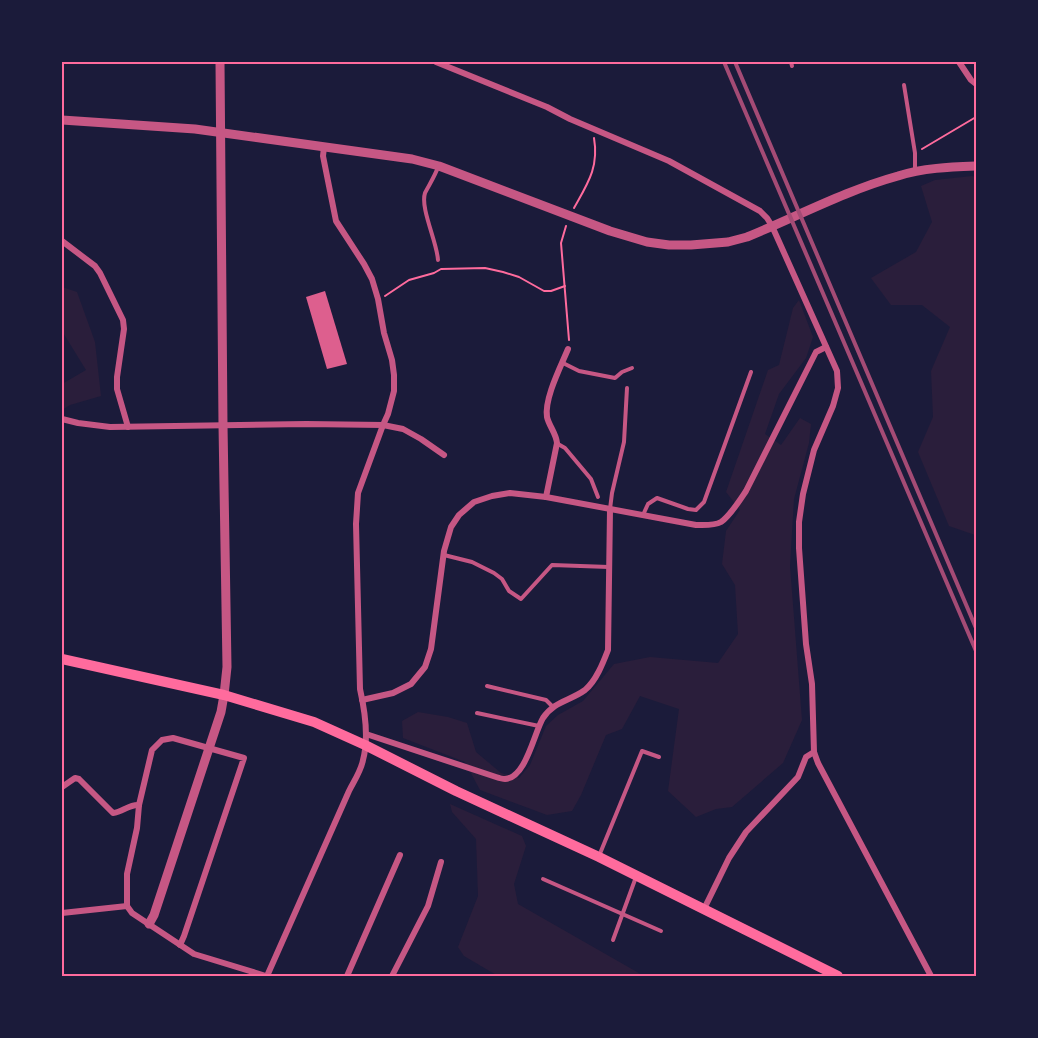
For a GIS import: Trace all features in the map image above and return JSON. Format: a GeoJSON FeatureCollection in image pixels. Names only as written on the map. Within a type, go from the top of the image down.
{"type":"FeatureCollection","features":[{"type":"Feature","properties":{"kind":"main road"},"geometry":{"type":"LineString","coordinates":[[62,659],[225,695],[365,739],[456,791],[599,857],[838,976]]}},
{"type":"Feature","properties":{"kind":"street"},"geometry":{"type":"LineString","coordinates":[[150,924],[210,747],[225,695],[227,647],[220,62]]}},
{"type":"Feature","properties":{"kind":"street"},"geometry":{"type":"LineString","coordinates":[[436,62],[547,107],[661,158],[760,211],[776,224],[837,371],[838,388],[833,406],[814,450],[802,494],[799,522],[806,644],[812,684],[814,752],[931,976]]}},
{"type":"Feature","properties":{"kind":"street"},"geometry":{"type":"LineString","coordinates":[[959,62],[976,84]]}},
{"type":"Feature","properties":{"kind":"street"},"geometry":{"type":"LineString","coordinates":[[62,120],[220,132],[412,159],[439,166],[630,237],[669,245],[728,242],[747,237],[868,186],[898,176],[953,167],[976,166]]}},
{"type":"Feature","properties":{"kind":"street"},"geometry":{"type":"LineString","coordinates":[[180,945],[244,758],[173,738],[162,740],[152,750],[139,805],[137,828],[127,874],[127,906],[132,913],[180,945],[195,954],[266,976],[363,762],[365,739],[360,689],[356,524],[358,493],[388,414],[394,391],[394,375],[372,279],[336,221],[323,156],[324,147]]}},
{"type":"Feature","properties":{"kind":"street"},"geometry":{"type":"LineString","coordinates":[[62,241],[95,266],[123,320],[117,389],[128,427]]}},
{"type":"Feature","properties":{"kind":"street"},"geometry":{"type":"LineString","coordinates":[[362,700],[393,693],[411,684],[424,668],[431,649],[444,555],[451,527],[459,515],[474,502],[510,493],[546,497],[696,525],[721,522],[746,491],[816,352],[826,347]]}},
{"type":"Feature","properties":{"kind":"street"},"geometry":{"type":"LineString","coordinates":[[546,497],[557,443],[556,436],[547,420],[546,411],[551,389],[568,349]]}},
{"type":"Feature","properties":{"kind":"street"},"geometry":{"type":"LineString","coordinates":[[62,420],[110,427],[383,425],[403,429],[444,455]]}},
{"type":"Feature","properties":{"kind":"street"},"geometry":{"type":"LineString","coordinates":[[365,739],[506,779],[514,776],[524,767],[539,726],[548,711],[587,688],[608,650],[610,510]]}},
{"type":"Feature","properties":{"kind":"street"},"geometry":{"type":"LineString","coordinates":[[704,909],[729,858],[746,832],[798,777],[806,757],[814,752]]}},
{"type":"Feature","properties":{"kind":"street"},"geometry":{"type":"LineString","coordinates":[[62,787],[75,778],[79,779],[113,813],[132,804],[139,805]]}},
{"type":"Feature","properties":{"kind":"street"},"geometry":{"type":"LineString","coordinates":[[348,976],[400,855]]}},
{"type":"Feature","properties":{"kind":"street"},"geometry":{"type":"LineString","coordinates":[[392,976],[428,906],[441,862]]}},
{"type":"Feature","properties":{"kind":"street"},"geometry":{"type":"LineString","coordinates":[[62,913],[127,906]]}},
{"type":"Feature","properties":{"kind":"lane"},"geometry":{"type":"LineString","coordinates":[[904,85],[915,153],[915,172]]}},
{"type":"Feature","properties":{"kind":"lane"},"geometry":{"type":"LineString","coordinates":[[438,260],[427,218],[424,195],[439,166]]}},
{"type":"Feature","properties":{"kind":"lane"},"geometry":{"type":"LineString","coordinates":[[562,363],[579,371],[615,378],[632,368]]}},
{"type":"Feature","properties":{"kind":"lane"},"geometry":{"type":"LineString","coordinates":[[643,516],[648,504],[657,498],[696,510],[704,502],[751,372]]}},
{"type":"Feature","properties":{"kind":"lane"},"geometry":{"type":"LineString","coordinates":[[610,510],[624,441],[627,388]]}},
{"type":"Feature","properties":{"kind":"lane"},"geometry":{"type":"LineString","coordinates":[[557,443],[565,448],[591,479],[598,497]]}},
{"type":"Feature","properties":{"kind":"lane"},"geometry":{"type":"LineString","coordinates":[[444,555],[472,562],[495,573],[502,579],[509,591],[521,599],[552,566],[609,567]]}},
{"type":"Feature","properties":{"kind":"lane"},"geometry":{"type":"LineString","coordinates":[[487,686],[546,700],[553,707]]}},
{"type":"Feature","properties":{"kind":"lane"},"geometry":{"type":"LineString","coordinates":[[477,713],[539,726]]}},
{"type":"Feature","properties":{"kind":"lane"},"geometry":{"type":"LineString","coordinates":[[599,857],[642,752],[659,757]]}},
{"type":"Feature","properties":{"kind":"lane"},"geometry":{"type":"LineString","coordinates":[[613,940],[636,876]]}},
{"type":"Feature","properties":{"kind":"lane"},"geometry":{"type":"LineString","coordinates":[[543,879],[661,931]]}},
{"type":"Feature","properties":{"kind":"path"},"geometry":{"type":"LineString","coordinates":[[915,153],[976,117]]}},
{"type":"Feature","properties":{"kind":"path"},"geometry":{"type":"LineString","coordinates":[[568,349],[561,243],[570,215],[594,168],[596,150],[592,129]]}},
{"type":"Feature","properties":{"kind":"path"},"geometry":{"type":"LineString","coordinates":[[378,299],[409,280],[441,269],[485,268],[519,277],[544,291],[565,286]]}},
{"type":"Feature","properties":{"kind":"shaded area"},"geometry":{"type":"Polygon","coordinates":[[[976,177],[975,535],[949,526],[918,452],[933,417],[931,371],[950,327],[922,305],[891,305],[871,278],[916,252],[932,222],[921,186],[935,180],[976,177]]]}},
{"type":"Feature","properties":{"kind":"shaded area"},"geometry":{"type":"Polygon","coordinates":[[[62,287],[77,292],[95,342],[101,396],[70,405],[62,410],[62,384],[86,370],[62,331],[62,287]]]}},
{"type":"Feature","properties":{"kind":"shaded area"},"geometry":{"type":"Polygon","coordinates":[[[799,300],[813,337],[806,358],[779,394],[765,434],[781,445],[800,418],[811,424],[809,443],[794,499],[790,566],[802,720],[783,763],[732,807],[716,809],[696,817],[668,791],[679,709],[640,696],[622,729],[606,735],[572,811],[547,815],[480,790],[465,762],[403,738],[402,721],[418,712],[467,723],[476,752],[501,773],[519,778],[530,765],[546,726],[558,715],[583,701],[614,664],[650,657],[718,663],[738,634],[735,585],[722,564],[726,531],[740,510],[726,492],[768,370],[779,365],[793,308],[799,300]]]}},
{"type":"Feature","properties":{"kind":"shaded area"},"geometry":{"type":"Polygon","coordinates":[[[450,804],[522,836],[526,846],[514,884],[518,904],[644,976],[498,976],[464,956],[458,947],[478,896],[476,839],[452,812],[450,804]]]}},
{"type":"Feature","properties":{"kind":"building"},"geometry":{"type":"Polygon","coordinates":[[[325,291],[347,364],[327,369],[306,297],[325,291]]]}},
{"type":"Feature","properties":{"kind":"railway"},"geometry":{"type":"LineString","coordinates":[[724,62],[976,651]]}},
{"type":"Feature","properties":{"kind":"railway"},"geometry":{"type":"LineString","coordinates":[[735,62],[976,628]]}}]}
